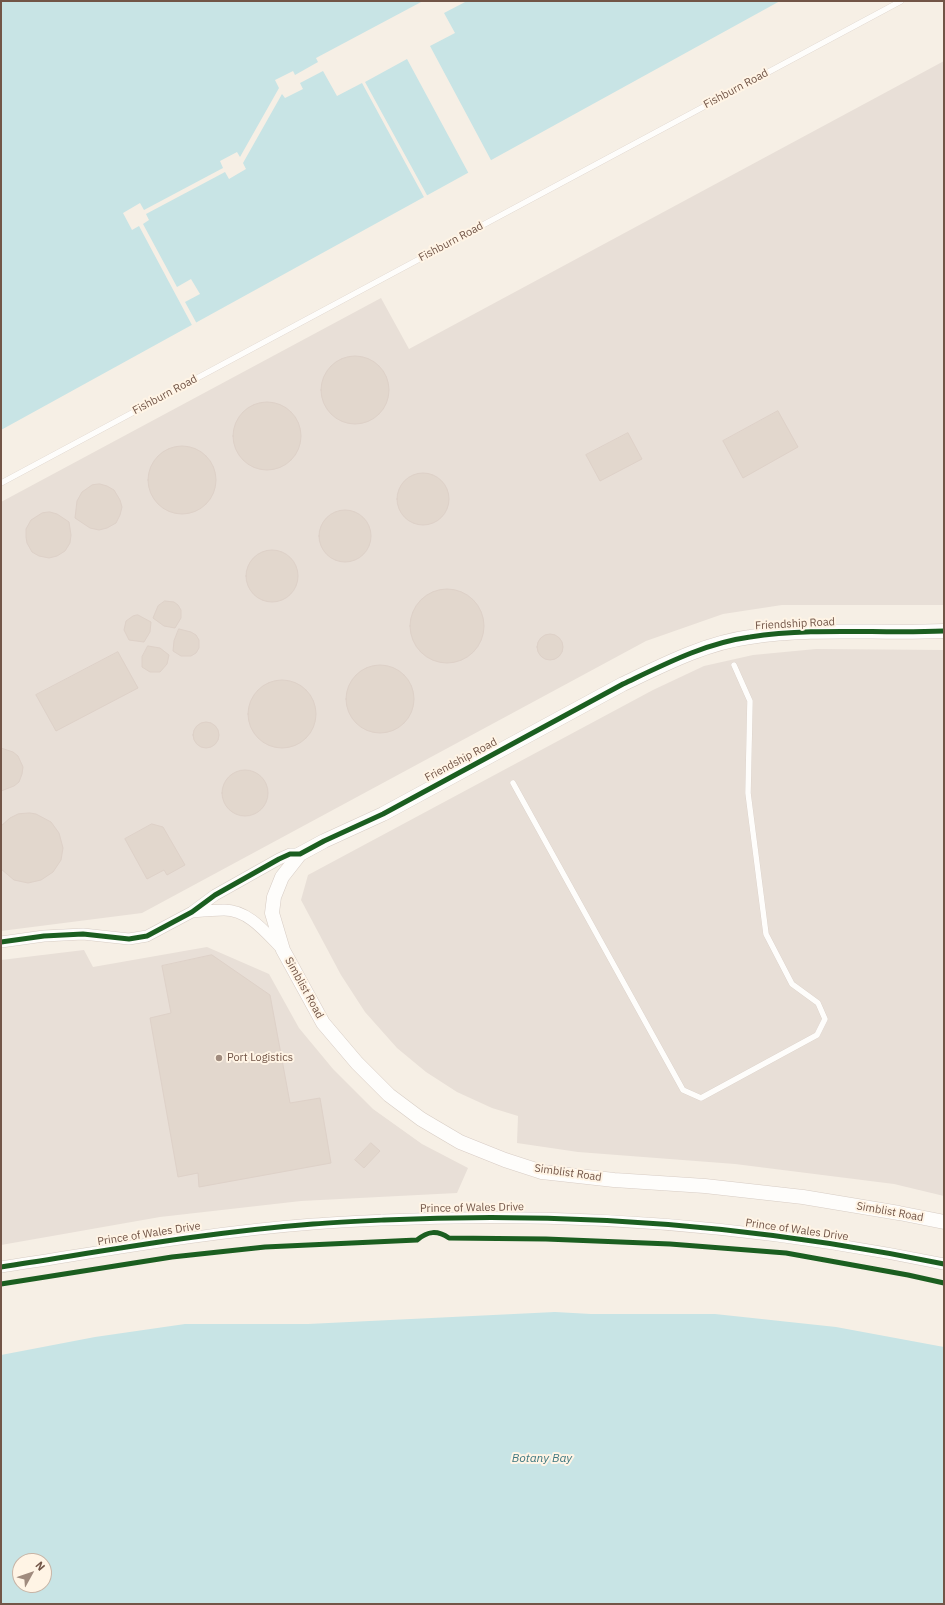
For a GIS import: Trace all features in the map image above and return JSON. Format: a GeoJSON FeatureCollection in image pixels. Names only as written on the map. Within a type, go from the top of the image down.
{"type":"FeatureCollection","features":[{"type":"Feature","properties":{"kind":"street","name":"Friendship Road"},"geometry":{"type":"LineString","coordinates":[[1,942],[44,936],[83,934],[129,939],[147,936],[192,912],[208,899],[279,859],[290,854],[300,854],[324,841],[383,814],[623,684],[660,666],[702,649],[748,637],[793,632],[944,631]]}},
{"type":"Feature","properties":{"kind":"street","name":"Simblist Road"},"geometry":{"type":"LineString","coordinates":[[300,854],[282,877],[274,897],[272,913],[283,950],[324,1023],[357,1063],[389,1095],[421,1119],[460,1142],[505,1160],[542,1172],[614,1180],[705,1186],[803,1197],[944,1222]]}},
{"type":"Feature","properties":{"kind":"street","name":"Simblist Road"},"geometry":{"type":"LineString","coordinates":[[192,912],[226,910],[248,917],[283,950]]}},
{"type":"Feature","properties":{"kind":"street","name":"Prince of Wales Drive"},"geometry":{"type":"LineString","coordinates":[[1,1267],[218,1234],[314,1223],[432,1218],[547,1217],[714,1229],[774,1236],[944,1264]]}},
{"type":"Feature","properties":{"kind":"lane","name":"Fishburn Road"},"geometry":{"type":"LineString","coordinates":[[1,483],[900,1]]}},
{"type":"Feature","properties":{"kind":"lane"},"geometry":{"type":"LineString","coordinates":[[513,783],[683,1090],[701,1098],[817,1035],[825,1019],[818,1003],[792,984],[766,934],[748,793],[750,701],[734,665]]}},
{"type":"Feature","properties":{"kind":"shaded area"},"geometry":{"type":"Polygon","coordinates":[[[944,61],[944,605],[782,605],[723,614],[646,641],[142,913],[1,931],[1,502],[381,298],[409,349],[944,61]]]}},
{"type":"Feature","properties":{"kind":"shaded area"},"geometry":{"type":"Polygon","coordinates":[[[816,649],[944,650],[944,1196],[894,1184],[735,1164],[578,1152],[517,1143],[518,1116],[492,1108],[457,1092],[426,1072],[397,1048],[365,1012],[341,975],[301,900],[308,875],[653,690],[704,666],[753,655],[816,649]]]}},
{"type":"Feature","properties":{"kind":"shaded area"},"geometry":{"type":"Polygon","coordinates":[[[207,947],[269,974],[299,1028],[333,1069],[373,1109],[422,1144],[468,1168],[457,1193],[301,1201],[160,1217],[1,1245],[1,960],[84,950],[93,967],[207,947]]]}},
{"type":"Feature","properties":{"kind":"water"},"geometry":{"type":"Polygon","coordinates":[[[1,1],[780,1],[1,430],[1,1]]]}},
{"type":"Feature","properties":{"kind":"water","name":"Botany Bay"},"geometry":{"type":"Polygon","coordinates":[[[555,1312],[591,1314],[715,1314],[836,1327],[944,1347],[944,1604],[1,1604],[1,1355],[95,1337],[185,1324],[308,1324],[555,1312]]]}},
{"type":"Feature","properties":{"kind":"pier"},"geometry":{"type":"Polygon","coordinates":[[[423,1],[467,1],[444,13],[455,33],[430,46],[492,162],[469,174],[407,59],[365,82],[428,197],[425,199],[362,83],[337,96],[323,71],[300,83],[303,89],[285,98],[282,94],[243,163],[246,169],[229,179],[225,172],[146,214],[149,220],[143,224],[177,287],[191,279],[200,294],[185,302],[197,324],[193,327],[139,226],[132,230],[123,213],[140,203],[144,210],[223,168],[220,161],[237,152],[240,157],[279,88],[275,80],[293,71],[295,75],[318,62],[316,58],[423,1]]]}},
{"type":"Feature","properties":{"kind":"building"},"geometry":{"type":"Polygon","coordinates":[[[348,356],[362,356],[374,362],[383,371],[389,383],[387,403],[379,414],[368,422],[362,424],[348,424],[342,422],[331,414],[323,403],[321,397],[321,383],[323,377],[331,366],[342,358],[348,356]]]}},
{"type":"Feature","properties":{"kind":"building"},"geometry":{"type":"Polygon","coordinates":[[[260,402],[274,402],[286,407],[296,417],[301,429],[301,443],[296,455],[286,465],[274,470],[260,470],[248,465],[238,455],[233,443],[233,429],[238,417],[248,407],[260,402]]]}},
{"type":"Feature","properties":{"kind":"building"},"geometry":{"type":"Polygon","coordinates":[[[778,411],[798,447],[743,478],[723,441],[778,411]]]}},
{"type":"Feature","properties":{"kind":"building"},"geometry":{"type":"Polygon","coordinates":[[[628,433],[642,459],[600,481],[586,455],[628,433]]]}},
{"type":"Feature","properties":{"kind":"building"},"geometry":{"type":"Polygon","coordinates":[[[175,446],[189,446],[201,451],[211,461],[216,473],[216,487],[211,499],[201,509],[189,514],[175,514],[163,509],[153,499],[148,487],[148,473],[153,461],[163,451],[175,446]]]}},
{"type":"Feature","properties":{"kind":"building"},"geometry":{"type":"Polygon","coordinates":[[[418,473],[428,473],[442,480],[449,494],[449,504],[442,518],[428,525],[418,525],[408,521],[401,514],[397,504],[397,494],[401,484],[408,477],[418,473]]]}},
{"type":"Feature","properties":{"kind":"building"},"geometry":{"type":"Polygon","coordinates":[[[100,484],[114,490],[122,507],[116,523],[99,530],[90,528],[75,518],[77,501],[82,492],[92,485],[100,484]]]}},
{"type":"Feature","properties":{"kind":"building"},"geometry":{"type":"Polygon","coordinates":[[[340,510],[350,510],[364,517],[371,531],[371,541],[364,555],[350,562],[340,562],[330,558],[323,551],[319,541],[319,531],[323,521],[330,514],[340,510]]]}},
{"type":"Feature","properties":{"kind":"building"},"geometry":{"type":"Polygon","coordinates":[[[50,512],[57,514],[69,522],[71,535],[70,543],[65,551],[57,556],[49,558],[39,556],[32,552],[27,543],[26,529],[31,520],[42,513],[50,512]]]}},
{"type":"Feature","properties":{"kind":"building"},"geometry":{"type":"Polygon","coordinates":[[[267,550],[277,550],[291,557],[298,571],[298,581],[291,595],[277,602],[267,602],[257,598],[250,591],[246,581],[246,571],[250,561],[257,554],[267,550]]]}},
{"type":"Feature","properties":{"kind":"building"},"geometry":{"type":"Polygon","coordinates":[[[447,589],[461,592],[473,600],[481,612],[484,626],[481,640],[473,652],[461,660],[447,663],[433,660],[421,652],[413,640],[410,626],[413,612],[421,600],[433,592],[447,589]]]}},
{"type":"Feature","properties":{"kind":"building"},"geometry":{"type":"Polygon","coordinates":[[[165,601],[174,602],[181,610],[181,618],[175,628],[164,626],[153,618],[158,606],[165,601]]]}},
{"type":"Feature","properties":{"kind":"building"},"geometry":{"type":"Polygon","coordinates":[[[138,615],[151,622],[150,632],[144,642],[129,640],[124,630],[126,621],[133,616],[138,615]]]}},
{"type":"Feature","properties":{"kind":"building"},"geometry":{"type":"Polygon","coordinates":[[[179,629],[191,632],[196,635],[199,640],[199,648],[196,653],[191,656],[181,656],[173,651],[174,641],[179,629]]]}},
{"type":"Feature","properties":{"kind":"building"},"geometry":{"type":"Polygon","coordinates":[[[550,634],[559,638],[563,647],[559,656],[550,660],[541,656],[537,647],[541,638],[550,634]]]}},
{"type":"Feature","properties":{"kind":"building"},"geometry":{"type":"Polygon","coordinates":[[[148,646],[160,648],[169,655],[167,664],[160,672],[150,672],[142,667],[142,657],[148,646]]]}},
{"type":"Feature","properties":{"kind":"building"},"geometry":{"type":"Polygon","coordinates":[[[118,652],[138,688],[56,731],[36,695],[118,652]]]}},
{"type":"Feature","properties":{"kind":"building"},"geometry":{"type":"Polygon","coordinates":[[[373,665],[387,665],[399,671],[408,680],[414,692],[412,712],[404,723],[393,731],[387,733],[373,733],[367,731],[356,723],[348,712],[346,706],[346,692],[348,686],[356,675],[367,667],[373,665]]]}},
{"type":"Feature","properties":{"kind":"building"},"geometry":{"type":"Polygon","coordinates":[[[275,680],[289,680],[301,686],[310,695],[316,707],[314,727],[306,738],[295,746],[289,748],[275,748],[269,746],[258,738],[250,727],[248,721],[248,707],[250,701],[258,690],[269,682],[275,680]]]}},
{"type":"Feature","properties":{"kind":"building"},"geometry":{"type":"Polygon","coordinates":[[[206,722],[215,726],[219,735],[215,744],[206,748],[197,744],[193,735],[197,726],[206,722]]]}},
{"type":"Feature","properties":{"kind":"building"},"geometry":{"type":"Polygon","coordinates":[[[1,748],[13,752],[18,756],[23,767],[19,782],[14,786],[1,791],[1,748]]]}},
{"type":"Feature","properties":{"kind":"building"},"geometry":{"type":"Polygon","coordinates":[[[245,770],[258,774],[264,780],[268,793],[264,806],[258,812],[245,816],[232,812],[226,806],[222,793],[226,780],[232,774],[245,770]]]}},
{"type":"Feature","properties":{"kind":"building"},"geometry":{"type":"Polygon","coordinates":[[[18,814],[36,814],[51,822],[59,833],[63,848],[61,860],[53,872],[41,880],[28,883],[14,880],[1,869],[1,826],[10,818],[18,814]]]}},
{"type":"Feature","properties":{"kind":"building"},"geometry":{"type":"Polygon","coordinates":[[[152,824],[163,827],[185,865],[167,875],[164,870],[147,879],[125,839],[152,824]]]}},
{"type":"Feature","properties":{"kind":"building","name":"Port Logistics"},"geometry":{"type":"Polygon","coordinates":[[[212,955],[270,995],[290,1103],[320,1098],[331,1163],[199,1187],[198,1173],[178,1177],[150,1018],[171,1013],[162,966],[212,955]]]}},
{"type":"Feature","properties":{"kind":"building"},"geometry":{"type":"Polygon","coordinates":[[[371,1143],[380,1151],[364,1168],[355,1160],[371,1143]]]}},
{"type":"Feature","properties":{"kind":"cycle path"},"geometry":{"type":"LineString","coordinates":[[1,942],[44,936],[83,934],[129,939],[147,936],[192,912],[215,895],[279,859],[290,854],[300,854],[324,841],[383,814],[623,684],[669,662],[701,649],[750,637],[798,632],[944,631]]}},
{"type":"Feature","properties":{"kind":"cycle path"},"geometry":{"type":"LineString","coordinates":[[1,1267],[157,1242],[274,1227],[322,1223],[454,1218],[525,1218],[666,1224],[805,1240],[944,1264]]}},
{"type":"Feature","properties":{"kind":"cycle path"},"geometry":{"type":"LineString","coordinates":[[1,1284],[172,1257],[265,1247],[417,1240],[429,1233],[437,1233],[445,1235],[449,1238],[546,1239],[670,1244],[786,1253],[944,1283]]}},
{"type":"Feature","properties":{"kind":"place","name":"Port Logistics"},"geometry":{"type":"Point","coordinates":[219,1058]}}]}
